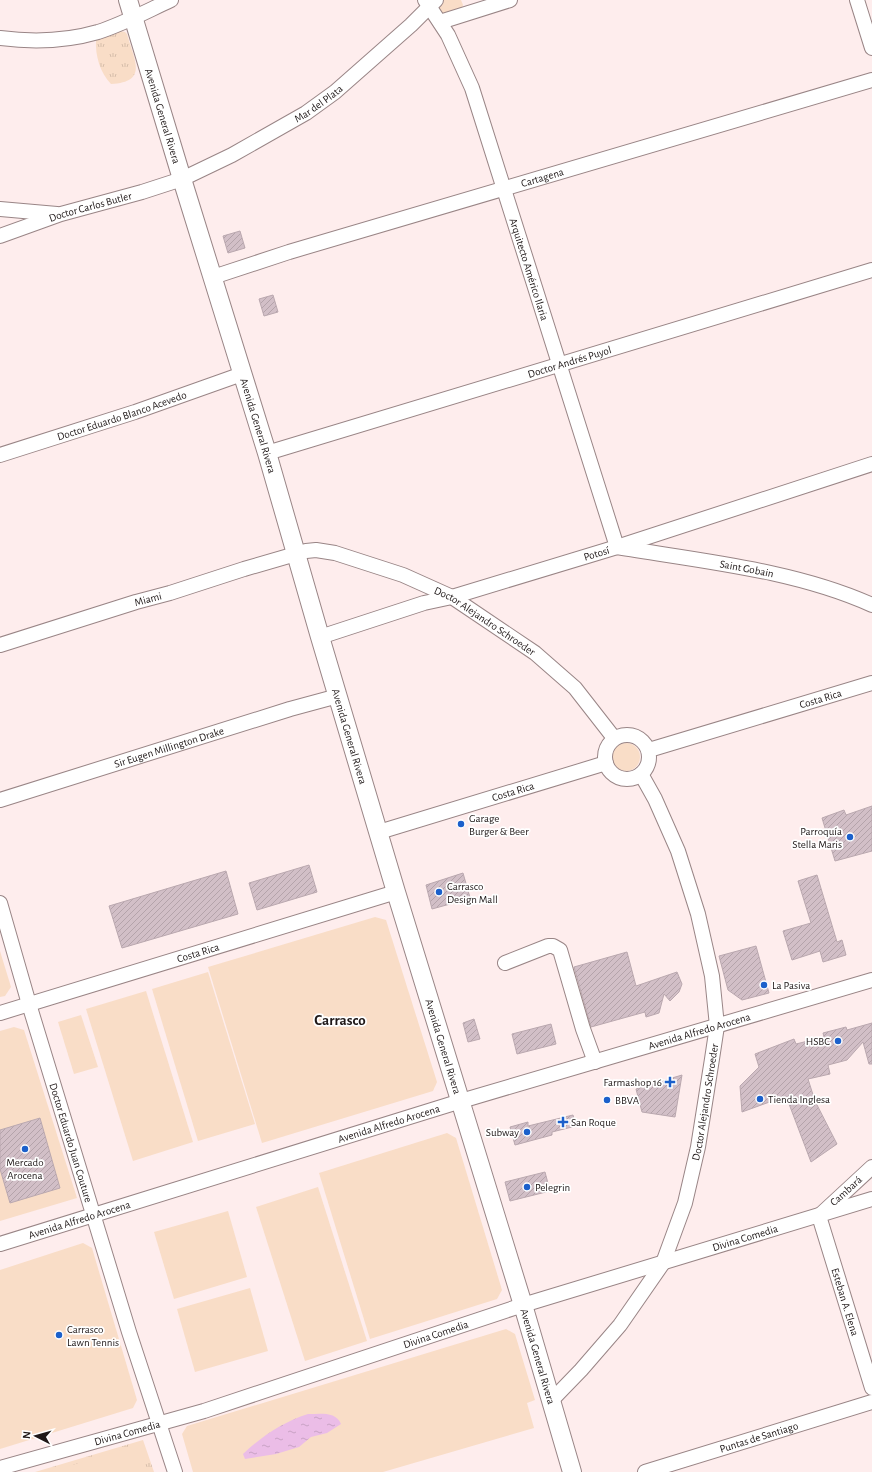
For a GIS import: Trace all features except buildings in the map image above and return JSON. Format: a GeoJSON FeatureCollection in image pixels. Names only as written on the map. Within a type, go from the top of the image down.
{"type":"FeatureCollection","features":[{"type":"Feature","properties":{"kind":"main road","name":"Avenida General Rivera"},"geometry":{"type":"LineString","coordinates":[[128,0],[267,453],[396,892],[523,1305],[572,1472]]}},
{"type":"Feature","properties":{"kind":"street"},"geometry":{"type":"LineString","coordinates":[[0,38],[42,40],[97,32],[171,0]]}},
{"type":"Feature","properties":{"kind":"street"},"geometry":{"type":"LineString","coordinates":[[477,0],[492,5]]}},
{"type":"Feature","properties":{"kind":"street"},"geometry":{"type":"LineString","coordinates":[[440,22],[510,0]]}},
{"type":"Feature","properties":{"kind":"street"},"geometry":{"type":"LineString","coordinates":[[857,0],[872,48]]}},
{"type":"Feature","properties":{"kind":"street","name":"Arquitecto Américo Ilaria"},"geometry":{"type":"LineString","coordinates":[[430,2],[448,35],[472,88],[617,547]]}},
{"type":"Feature","properties":{"kind":"street","name":"Mar del Plata"},"geometry":{"type":"LineString","coordinates":[[182,179],[232,155],[306,113],[335,92],[411,25],[430,2]]}},
{"type":"Feature","properties":{"kind":"street","name":"Cartagena"},"geometry":{"type":"LineString","coordinates":[[213,277],[289,252],[505,190],[872,80]]}},
{"type":"Feature","properties":{"kind":"street","name":"Doctor Carlos Butler"},"geometry":{"type":"LineString","coordinates":[[0,236],[61,214],[142,192],[182,179]]}},
{"type":"Feature","properties":{"kind":"street"},"geometry":{"type":"LineString","coordinates":[[0,208],[61,214]]}},
{"type":"Feature","properties":{"kind":"street","name":"Doctor Andrés Puyol"},"geometry":{"type":"LineString","coordinates":[[267,453],[872,270]]}},
{"type":"Feature","properties":{"kind":"street","name":"Doctor Eduardo Blanco Acevedo"},"geometry":{"type":"LineString","coordinates":[[0,455],[135,412],[242,374]]}},
{"type":"Feature","properties":{"kind":"street","name":"Potosí"},"geometry":{"type":"LineString","coordinates":[[320,637],[424,603],[452,597],[617,547],[872,464]]}},
{"type":"Feature","properties":{"kind":"street","name":"Saint Gobain"},"geometry":{"type":"LineString","coordinates":[[617,547],[756,570],[801,580],[848,594],[872,605]]}},
{"type":"Feature","properties":{"kind":"street","name":"Doctor Alejandro Schroeder"},"geometry":{"type":"LineString","coordinates":[[296,555],[316,550],[335,553],[403,575],[452,597],[535,653],[575,688],[614,738]]}},
{"type":"Feature","properties":{"kind":"street","name":"Miami"},"geometry":{"type":"LineString","coordinates":[[0,645],[244,569],[296,555]]}},
{"type":"Feature","properties":{"kind":"street","name":"Costa Rica"},"geometry":{"type":"LineString","coordinates":[[649,750],[872,683]]}},
{"type":"Feature","properties":{"kind":"street","name":"Sir Eugen Millington Drake"},"geometry":{"type":"LineString","coordinates":[[0,800],[290,709],[338,696]]}},
{"type":"Feature","properties":{"kind":"street"},"geometry":{"type":"LineString","coordinates":[[624,734],[634,735],[643,741],[649,750],[649,761],[647,766],[641,774],[635,777],[623,779],[612,773],[606,763],[606,749],[614,738],[624,734]]}},
{"type":"Feature","properties":{"kind":"street","name":"Costa Rica"},"geometry":{"type":"LineString","coordinates":[[379,832],[606,763]]}},
{"type":"Feature","properties":{"kind":"street","name":"Doctor Alejandro Schroeder"},"geometry":{"type":"LineString","coordinates":[[551,1401],[581,1370],[620,1325],[663,1263],[684,1203],[698,1147],[717,1026],[712,976],[698,914],[678,851],[655,799],[641,774]]}},
{"type":"Feature","properties":{"kind":"street","name":"Costa Rica"},"geometry":{"type":"LineString","coordinates":[[0,1013],[396,892]]}},
{"type":"Feature","properties":{"kind":"street","name":"Doctor Eduardo Juan Couture"},"geometry":{"type":"LineString","coordinates":[[0,903],[29,1004],[158,1424],[175,1472]]}},
{"type":"Feature","properties":{"kind":"street"},"geometry":{"type":"LineString","coordinates":[[505,963],[548,946],[554,946],[560,950],[594,1062]]}},
{"type":"Feature","properties":{"kind":"street","name":"Avenida Alfredo Arocena"},"geometry":{"type":"LineString","coordinates":[[0,1244],[461,1101],[872,980]]}},
{"type":"Feature","properties":{"kind":"street","name":"Cambará"},"geometry":{"type":"LineString","coordinates":[[819,1216],[872,1167]]}},
{"type":"Feature","properties":{"kind":"street","name":"Divina Comedia"},"geometry":{"type":"LineString","coordinates":[[0,1468],[204,1411],[523,1305],[819,1216],[872,1198]]}},
{"type":"Feature","properties":{"kind":"street","name":"Esteban A. Elena"},"geometry":{"type":"LineString","coordinates":[[819,1216],[872,1388]]}},
{"type":"Feature","properties":{"kind":"street","name":"Puntas de Santiago"},"geometry":{"type":"LineString","coordinates":[[645,1472],[872,1402]]}},
{"type":"Feature","properties":{"kind":"green space"},"geometry":{"type":"Polygon","coordinates":[[[442,0],[461,0],[463,5],[462,8],[443,15],[438,11],[438,6],[442,0]]]}},
{"type":"Feature","properties":{"kind":"green space"},"geometry":{"type":"Polygon","coordinates":[[[120,31],[127,34],[135,61],[135,74],[131,79],[111,84],[104,75],[99,64],[96,52],[96,40],[99,37],[120,31]]]}},
{"type":"Feature","properties":{"kind":"green space"},"geometry":{"type":"Polygon","coordinates":[[[626,743],[636,747],[640,757],[636,767],[626,771],[616,767],[612,757],[616,747],[626,743]]]}},
{"type":"Feature","properties":{"kind":"green space"},"geometry":{"type":"Polygon","coordinates":[[[375,917],[386,920],[437,1082],[433,1091],[262,1143],[208,967],[375,917]]]}},
{"type":"Feature","properties":{"kind":"green space"},"geometry":{"type":"Polygon","coordinates":[[[0,951],[11,987],[5,996],[0,997],[0,951]]]}},
{"type":"Feature","properties":{"kind":"green space"},"geometry":{"type":"Polygon","coordinates":[[[208,972],[255,1124],[198,1141],[152,989],[208,972]]]}},
{"type":"Feature","properties":{"kind":"green space"},"geometry":{"type":"Polygon","coordinates":[[[146,991],[193,1142],[133,1161],[86,1009],[146,991]]]}},
{"type":"Feature","properties":{"kind":"green space"},"geometry":{"type":"Polygon","coordinates":[[[81,1015],[98,1067],[74,1074],[58,1022],[81,1015]]]}},
{"type":"Feature","properties":{"kind":"green space"},"geometry":{"type":"Polygon","coordinates":[[[14,1027],[24,1030],[77,1198],[0,1221],[0,1031],[14,1027]]]}},
{"type":"Feature","properties":{"kind":"green space"},"geometry":{"type":"Polygon","coordinates":[[[447,1133],[456,1138],[502,1290],[497,1299],[370,1339],[319,1173],[447,1133]]]}},
{"type":"Feature","properties":{"kind":"green space"},"geometry":{"type":"Polygon","coordinates":[[[318,1187],[367,1341],[305,1361],[256,1207],[318,1187]]]}},
{"type":"Feature","properties":{"kind":"green space"},"geometry":{"type":"Polygon","coordinates":[[[228,1211],[247,1277],[174,1299],[154,1232],[228,1211]]]}},
{"type":"Feature","properties":{"kind":"green space","name":"Carrasco Lawn Tennis"},"geometry":{"type":"Polygon","coordinates":[[[83,1243],[92,1248],[137,1400],[133,1408],[0,1449],[0,1270],[83,1243]]]}},
{"type":"Feature","properties":{"kind":"green space"},"geometry":{"type":"Polygon","coordinates":[[[250,1288],[268,1351],[195,1372],[177,1309],[250,1288]]]}},
{"type":"Feature","properties":{"kind":"green space"},"geometry":{"type":"Polygon","coordinates":[[[506,1329],[515,1334],[535,1400],[527,1403],[534,1428],[383,1472],[193,1472],[182,1434],[187,1426],[506,1329]]]}},
{"type":"Feature","properties":{"kind":"green space"},"geometry":{"type":"Polygon","coordinates":[[[143,1440],[154,1472],[35,1472],[143,1440]]]}},
{"type":"Feature","properties":{"kind":"green space"},"geometry":{"type":"Polygon","coordinates":[[[139,1445],[148,1472],[49,1472],[139,1445]]]}},
{"type":"Feature","properties":{"kind":"water"},"geometry":{"type":"Polygon","coordinates":[[[308,1414],[332,1415],[339,1420],[341,1424],[327,1433],[311,1437],[299,1447],[276,1454],[245,1459],[243,1454],[265,1436],[281,1425],[308,1414]]]}},
{"type":"Feature","properties":{"kind":"place","name":"Garage Burger & Beer"},"geometry":{"type":"Point","coordinates":[461,824]}},
{"type":"Feature","properties":{"kind":"place","name":"Parroquía Stella Maris"},"geometry":{"type":"Point","coordinates":[850,837]}},
{"type":"Feature","properties":{"kind":"place","name":"Carrasco Design Mall"},"geometry":{"type":"Point","coordinates":[439,892]}},
{"type":"Feature","properties":{"kind":"place","name":"La Pasiva"},"geometry":{"type":"Point","coordinates":[764,985]}},
{"type":"Feature","properties":{"kind":"place","name":"HSBC"},"geometry":{"type":"Point","coordinates":[838,1041]}},
{"type":"Feature","properties":{"kind":"place","name":"Farmashop 16"},"geometry":{"type":"Point","coordinates":[670,1082]}},
{"type":"Feature","properties":{"kind":"place","name":"Tienda Inglesa"},"geometry":{"type":"Point","coordinates":[760,1099]}},
{"type":"Feature","properties":{"kind":"place","name":"BBVA"},"geometry":{"type":"Point","coordinates":[607,1100]}},
{"type":"Feature","properties":{"kind":"place","name":"San Roque"},"geometry":{"type":"Point","coordinates":[563,1122]}},
{"type":"Feature","properties":{"kind":"place","name":"Subway"},"geometry":{"type":"Point","coordinates":[527,1132]}},
{"type":"Feature","properties":{"kind":"place","name":"Mercado Arocena"},"geometry":{"type":"Point","coordinates":[25,1149]}},
{"type":"Feature","properties":{"kind":"place","name":"Pelegrin"},"geometry":{"type":"Point","coordinates":[527,1187]}},
{"type":"Feature","properties":{"kind":"place","name":"Carrasco Lawn Tennis"},"geometry":{"type":"Point","coordinates":[59,1335]}},
{"type":"Feature","properties":{"kind":"district","name":"Carrasco"},"geometry":{"type":"Point","coordinates":[340,1020]}}]}
